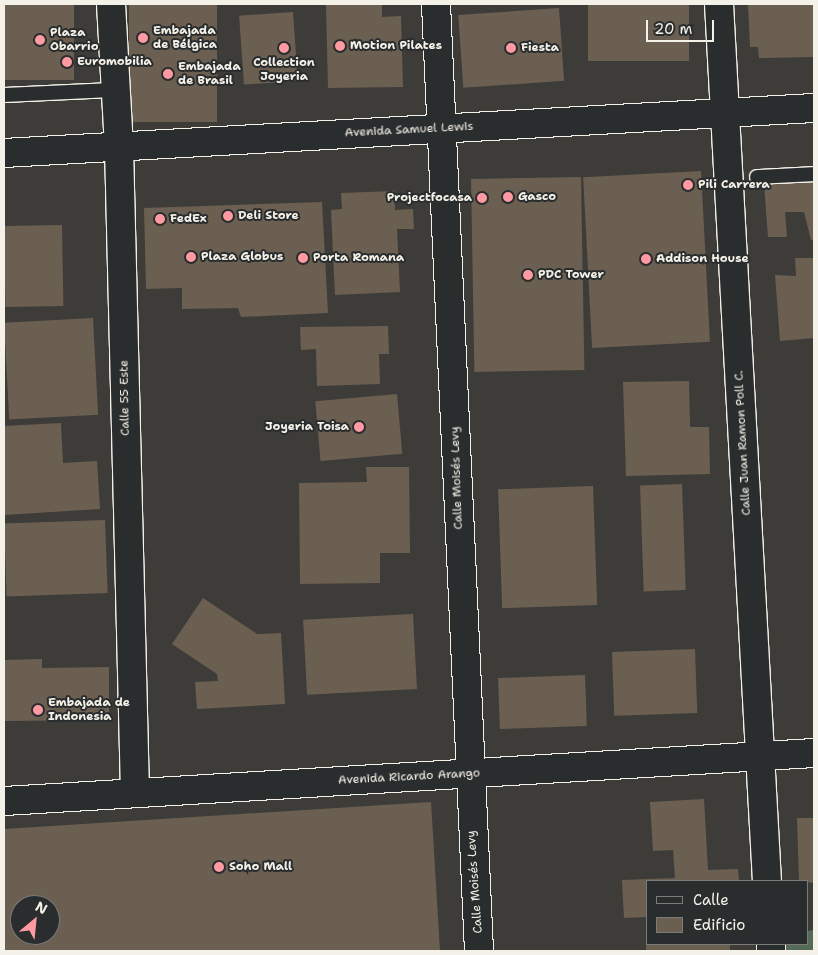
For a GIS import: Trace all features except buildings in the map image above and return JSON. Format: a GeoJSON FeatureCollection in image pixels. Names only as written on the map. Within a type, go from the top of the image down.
{"type":"FeatureCollection","features":[{"type":"Feature","properties":{"kind":"street","name":"Calle 55 Este"},"geometry":{"type":"LineString","coordinates":[[111,4],[119,147],[135,793]]}},
{"type":"Feature","properties":{"kind":"street","name":"Calle Moisés Levy"},"geometry":{"type":"LineString","coordinates":[[436,4],[444,128],[468,773],[479,951]]}},
{"type":"Feature","properties":{"kind":"street","name":"Calle Juan Ramon Poll C."},"geometry":{"type":"LineString","coordinates":[[719,4],[767,880]]}},
{"type":"Feature","properties":{"kind":"street","name":"Avenida Samuel Lewis"},"geometry":{"type":"LineString","coordinates":[[4,153],[814,108]]}},
{"type":"Feature","properties":{"kind":"street","name":"Avenida Ricardo Arango"},"geometry":{"type":"LineString","coordinates":[[4,801],[814,752]]}},
{"type":"Feature","properties":{"kind":"lane"},"geometry":{"type":"LineString","coordinates":[[4,95],[116,90]]}},
{"type":"Feature","properties":{"kind":"lane"},"geometry":{"type":"LineString","coordinates":[[756,177],[814,174]]}},
{"type":"Feature","properties":{"kind":"green space"},"geometry":{"type":"Polygon","coordinates":[[[814,930],[814,951],[784,951],[783,945],[808,945],[808,931],[814,930]]]}},
{"type":"Feature","properties":{"kind":"place","name":"Embajada de Bélgica"},"geometry":{"type":"Point","coordinates":[143,38]}},
{"type":"Feature","properties":{"kind":"place","name":"Plaza Obarrio"},"geometry":{"type":"Point","coordinates":[40,40]}},
{"type":"Feature","properties":{"kind":"place","name":"Motion Pilates"},"geometry":{"type":"Point","coordinates":[340,46]}},
{"type":"Feature","properties":{"kind":"place","name":"Collection Joyeria"},"geometry":{"type":"Point","coordinates":[284,48]}},
{"type":"Feature","properties":{"kind":"place","name":"Fiesta"},"geometry":{"type":"Point","coordinates":[511,48]}},
{"type":"Feature","properties":{"kind":"place","name":"Euromobilia"},"geometry":{"type":"Point","coordinates":[67,62]}},
{"type":"Feature","properties":{"kind":"place","name":"Embajada de Brasil"},"geometry":{"type":"Point","coordinates":[168,74]}},
{"type":"Feature","properties":{"kind":"place","name":"Pili Carrera"},"geometry":{"type":"Point","coordinates":[688,185]}},
{"type":"Feature","properties":{"kind":"place","name":"Gasco"},"geometry":{"type":"Point","coordinates":[508,197]}},
{"type":"Feature","properties":{"kind":"place","name":"Projectfocasa"},"geometry":{"type":"Point","coordinates":[482,198]}},
{"type":"Feature","properties":{"kind":"place","name":"Deli Store"},"geometry":{"type":"Point","coordinates":[228,216]}},
{"type":"Feature","properties":{"kind":"place","name":"FedEx"},"geometry":{"type":"Point","coordinates":[160,219]}},
{"type":"Feature","properties":{"kind":"place","name":"Plaza Globus"},"geometry":{"type":"Point","coordinates":[191,257]}},
{"type":"Feature","properties":{"kind":"place","name":"Porta Romana"},"geometry":{"type":"Point","coordinates":[303,258]}},
{"type":"Feature","properties":{"kind":"place","name":"Addison House"},"geometry":{"type":"Point","coordinates":[646,259]}},
{"type":"Feature","properties":{"kind":"place","name":"PDC Tower"},"geometry":{"type":"Point","coordinates":[528,275]}},
{"type":"Feature","properties":{"kind":"place","name":"Joyeria Toisa"},"geometry":{"type":"Point","coordinates":[359,427]}},
{"type":"Feature","properties":{"kind":"place","name":"Embajada de Indonesia"},"geometry":{"type":"Point","coordinates":[38,710]}},
{"type":"Feature","properties":{"kind":"place","name":"Soho Mall"},"geometry":{"type":"Point","coordinates":[219,867]}}]}
